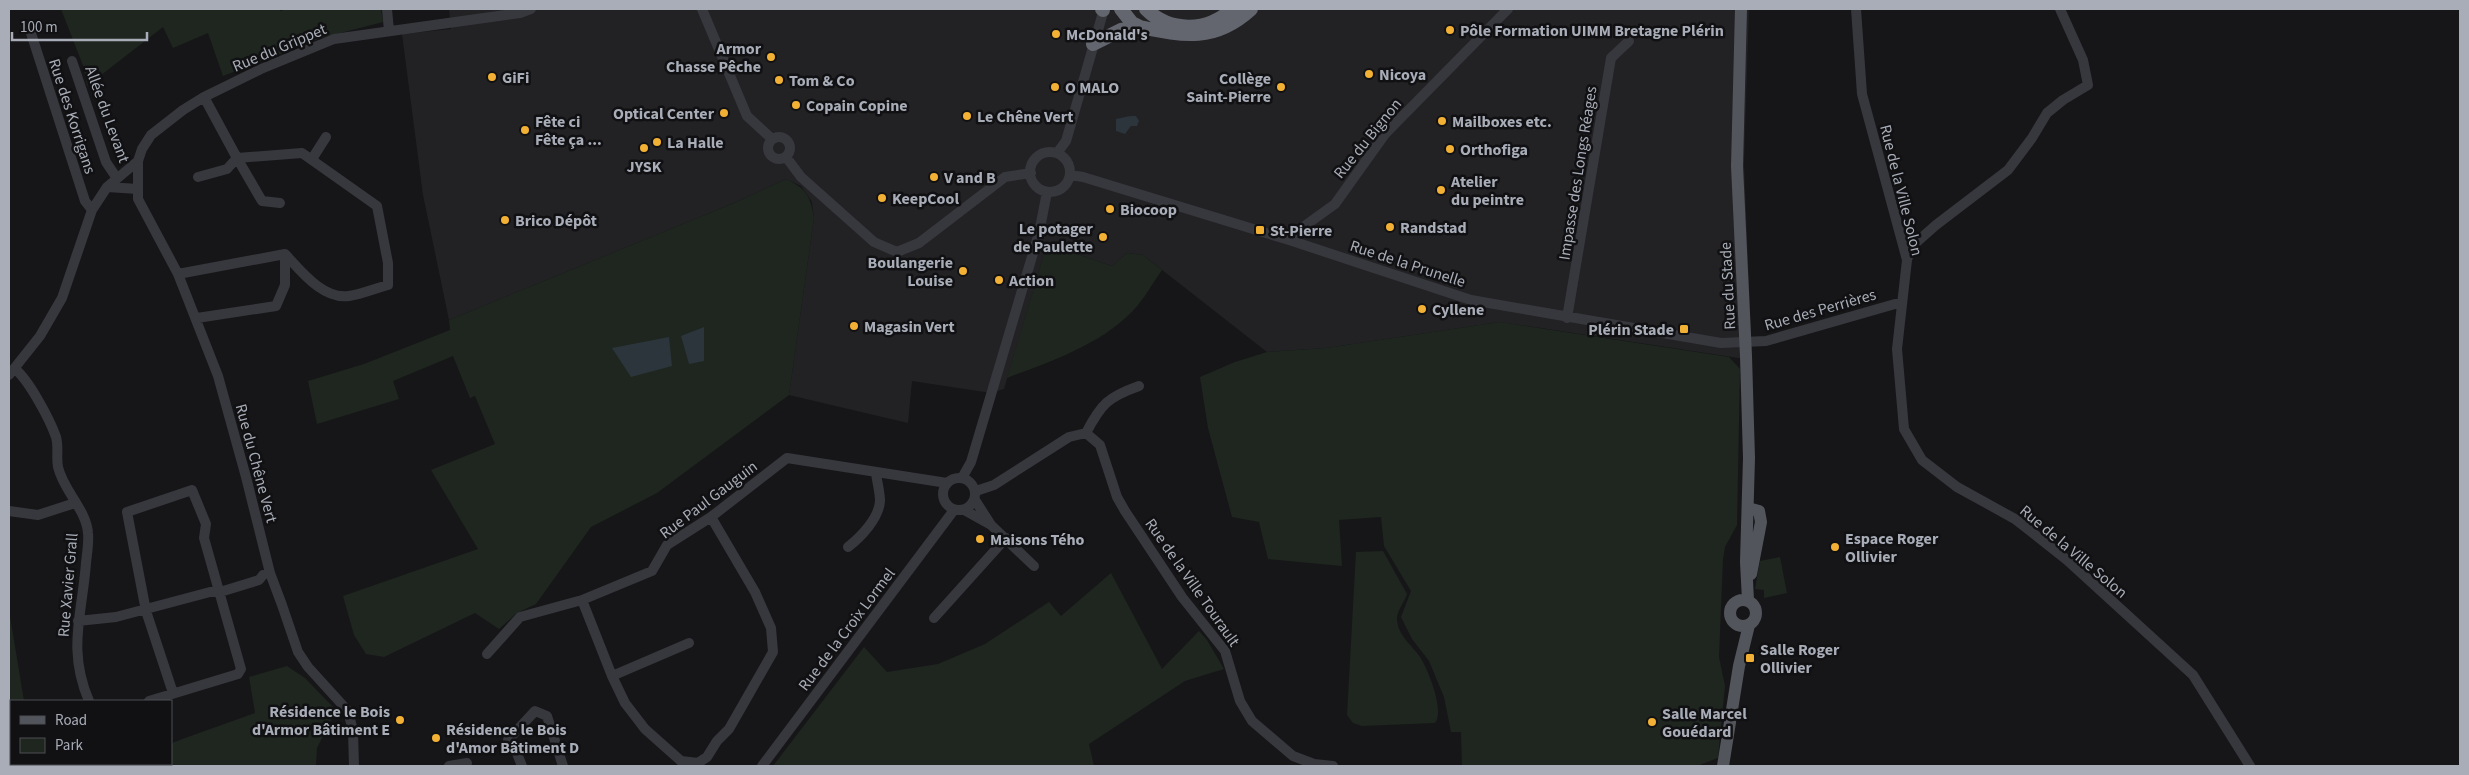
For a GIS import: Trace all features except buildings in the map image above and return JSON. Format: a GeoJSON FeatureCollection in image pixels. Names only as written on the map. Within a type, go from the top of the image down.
{"type":"FeatureCollection","features":[{"type":"Feature","properties":{"kind":"highway"},"geometry":{"type":"LineString","coordinates":[[1121,9],[1132,23],[1140,27],[1178,35],[1208,34],[1236,21],[1251,9]]}},
{"type":"Feature","properties":{"kind":"highway"},"geometry":{"type":"LineString","coordinates":[[1146,9],[1168,23],[1193,27],[1207,25],[1232,9]]}},
{"type":"Feature","properties":{"kind":"highway"},"geometry":{"type":"LineString","coordinates":[[1093,44],[1121,30],[1140,27]]}},
{"type":"Feature","properties":{"kind":"main road","name":"Rue du Stade"},"geometry":{"type":"LineString","coordinates":[[1741,9],[1737,166],[1746,343],[1749,458],[1754,510],[1742,601]]}},
{"type":"Feature","properties":{"kind":"main road"},"geometry":{"type":"LineString","coordinates":[[1748,584],[1754,568],[1761,522],[1754,510]]}},
{"type":"Feature","properties":{"kind":"main road","name":"Rue du Stade"},"geometry":{"type":"LineString","coordinates":[[1743,624],[1730,613],[1742,601],[1748,584],[1746,562]]}},
{"type":"Feature","properties":{"kind":"main road","name":"Rue du Stade"},"geometry":{"type":"LineString","coordinates":[[1742,601],[1756,610],[1755,618],[1743,624]]}},
{"type":"Feature","properties":{"kind":"main road","name":"Rue du Stade"},"geometry":{"type":"LineString","coordinates":[[1724,766],[1739,666],[1743,624]]}},
{"type":"Feature","properties":{"kind":"street"},"geometry":{"type":"LineString","coordinates":[[387,9],[389,31]]}},
{"type":"Feature","properties":{"kind":"street","name":"Rue du Grippet"},"geometry":{"type":"LineString","coordinates":[[12,372],[40,336],[62,298],[92,210],[107,187],[116,177],[138,161],[142,148],[151,135],[204,97],[261,69],[334,39],[520,14],[531,9]]}},
{"type":"Feature","properties":{"kind":"street"},"geometry":{"type":"LineString","coordinates":[[702,9],[747,116],[772,139]]}},
{"type":"Feature","properties":{"kind":"street"},"geometry":{"type":"LineString","coordinates":[[1057,153],[1066,141],[1103,9]]}},
{"type":"Feature","properties":{"kind":"street","name":"Rue du Bignon"},"geometry":{"type":"LineString","coordinates":[[1290,240],[1292,235],[1335,204],[1385,134],[1508,9]]}},
{"type":"Feature","properties":{"kind":"street","name":"Rue de la Ville Solon"},"geometry":{"type":"LineString","coordinates":[[1856,9],[1862,94],[1907,260],[1897,350],[1904,429],[1922,460],[1957,487],[2015,519],[2067,560],[2193,675],[2250,766]]}},
{"type":"Feature","properties":{"kind":"street"},"geometry":{"type":"LineString","coordinates":[[1907,260],[1911,247],[1930,230],[2008,170],[2032,138],[2046,113],[2088,85],[2083,60],[2060,9]]}},
{"type":"Feature","properties":{"kind":"street","name":"Rue des Korrigans"},"geometry":{"type":"LineString","coordinates":[[30,30],[85,201],[92,210]]}},
{"type":"Feature","properties":{"kind":"street","name":"Impasse des Longs Réages"},"geometry":{"type":"LineString","coordinates":[[1567,318],[1611,58],[1629,41]]}},
{"type":"Feature","properties":{"kind":"street","name":"Allée du Levant"},"geometry":{"type":"LineString","coordinates":[[72,61],[106,162],[116,177]]}},
{"type":"Feature","properties":{"kind":"street"},"geometry":{"type":"LineString","coordinates":[[204,97],[262,201],[280,203]]}},
{"type":"Feature","properties":{"kind":"street"},"geometry":{"type":"LineString","coordinates":[[312,159],[326,137]]}},
{"type":"Feature","properties":{"kind":"street"},"geometry":{"type":"LineString","coordinates":[[779,137],[788,142],[790,149],[786,157],[777,159],[769,154],[768,144],[772,139],[779,137]]}},
{"type":"Feature","properties":{"kind":"street"},"geometry":{"type":"LineString","coordinates":[[198,177],[227,169],[237,158],[302,153],[377,206],[388,263],[388,284],[348,296],[330,294],[304,274],[285,254]]}},
{"type":"Feature","properties":{"kind":"street"},"geometry":{"type":"LineString","coordinates":[[1044,153],[1057,153],[1067,162],[1070,175],[1068,181],[1059,190],[1047,192],[1036,186],[1026,174],[1038,156],[1044,153]]}},
{"type":"Feature","properties":{"kind":"street"},"geometry":{"type":"LineString","coordinates":[[786,157],[800,177],[874,242],[897,252],[919,243],[1005,177],[1026,174]]}},
{"type":"Feature","properties":{"kind":"street","name":"Rue du Chêne Vert"},"geometry":{"type":"LineString","coordinates":[[138,161],[138,198],[178,274],[197,318],[218,376],[246,477],[267,574],[298,652],[308,667],[348,711],[353,731],[354,766]]}},
{"type":"Feature","properties":{"kind":"street","name":"Rue de la Prunelle"},"geometry":{"type":"LineString","coordinates":[[1070,175],[1083,177],[1290,240],[1471,300],[1721,343],[1746,343]]}},
{"type":"Feature","properties":{"kind":"street"},"geometry":{"type":"LineString","coordinates":[[107,187],[138,189]]}},
{"type":"Feature","properties":{"kind":"street"},"geometry":{"type":"LineString","coordinates":[[1034,566],[991,525],[949,507],[943,493],[947,483],[962,478],[970,462],[1039,233],[1047,192]]}},
{"type":"Feature","properties":{"kind":"street"},"geometry":{"type":"LineString","coordinates":[[178,274],[285,254]]}},
{"type":"Feature","properties":{"kind":"street"},"geometry":{"type":"LineString","coordinates":[[197,318],[276,306],[285,285],[285,254]]}},
{"type":"Feature","properties":{"kind":"street","name":"Rue des Perrières"},"geometry":{"type":"LineString","coordinates":[[1746,343],[1766,341],[1902,302]]}},
{"type":"Feature","properties":{"kind":"street","name":"Rue Xavier Grall"},"geometry":{"type":"LineString","coordinates":[[12,372],[34,392],[56,437],[58,468],[86,522],[88,534],[85,587],[78,621],[77,662],[80,680],[89,700]]}},
{"type":"Feature","properties":{"kind":"street"},"geometry":{"type":"LineString","coordinates":[[959,510],[975,496],[1069,437],[1086,433],[1093,416],[1117,394],[1139,386]]}},
{"type":"Feature","properties":{"kind":"street","name":"Rue de la Ville Tourault"},"geometry":{"type":"LineString","coordinates":[[1086,433],[1100,445],[1117,497],[1125,511],[1182,597],[1225,651],[1240,701],[1252,720],[1293,756],[1314,764],[1333,766]]}},
{"type":"Feature","properties":{"kind":"street","name":"Rue Paul Gauguin"},"geometry":{"type":"LineString","coordinates":[[486,654],[520,618],[582,600],[652,571],[667,545],[711,517],[787,458],[947,483]]}},
{"type":"Feature","properties":{"kind":"street"},"geometry":{"type":"LineString","coordinates":[[848,547],[860,538],[874,517],[880,502],[876,473]]}},
{"type":"Feature","properties":{"kind":"street"},"geometry":{"type":"LineString","coordinates":[[962,478],[970,482],[975,496],[991,525]]}},
{"type":"Feature","properties":{"kind":"street"},"geometry":{"type":"LineString","coordinates":[[153,700],[238,674],[241,669],[241,663],[216,590],[204,538],[206,524],[192,490],[127,512],[146,611],[173,693]]}},
{"type":"Feature","properties":{"kind":"street"},"geometry":{"type":"LineString","coordinates":[[9,511],[38,515],[75,503]]}},
{"type":"Feature","properties":{"kind":"street","name":"Rue de la Croix Lormel"},"geometry":{"type":"LineString","coordinates":[[762,766],[959,510]]}},
{"type":"Feature","properties":{"kind":"street"},"geometry":{"type":"LineString","coordinates":[[582,600],[612,676],[636,719],[681,762],[698,763],[707,757],[717,741],[729,729],[773,652],[771,628],[753,588],[711,517]]}},
{"type":"Feature","properties":{"kind":"street"},"geometry":{"type":"LineString","coordinates":[[934,618],[1006,538]]}},
{"type":"Feature","properties":{"kind":"street"},"geometry":{"type":"LineString","coordinates":[[78,621],[116,618],[146,611],[216,590],[257,574],[267,574]]}},
{"type":"Feature","properties":{"kind":"street"},"geometry":{"type":"LineString","coordinates":[[612,676],[689,643]]}},
{"type":"Feature","properties":{"kind":"street"},"geometry":{"type":"LineString","coordinates":[[522,766],[514,746],[508,740],[534,711],[547,716],[563,766]]}},
{"type":"Feature","properties":{"kind":"street"},"geometry":{"type":"LineString","coordinates":[[449,766],[467,763]]}},
{"type":"Feature","properties":{"kind":"shaded area"},"geometry":{"type":"Polygon","coordinates":[[[449,9],[1749,9],[1744,163],[1752,360],[1500,322],[1326,348],[1267,352],[1143,255],[1127,253],[1112,266],[1047,244],[1004,389],[991,393],[912,381],[908,423],[789,395],[814,218],[812,202],[801,186],[786,179],[734,203],[449,320],[423,195],[402,34],[451,29],[449,9]]]}},
{"type":"Feature","properties":{"kind":"shaded area"},"geometry":{"type":"Polygon","coordinates":[[[1136,116],[1139,121],[1137,126],[1131,126],[1125,134],[1116,131],[1116,119],[1136,116]]]}},
{"type":"Feature","properties":{"kind":"shaded area"},"geometry":{"type":"Polygon","coordinates":[[[704,327],[704,361],[689,364],[681,336],[704,327]]]}},
{"type":"Feature","properties":{"kind":"shaded area"},"geometry":{"type":"Polygon","coordinates":[[[669,337],[672,366],[631,377],[612,348],[669,337]]]}},
{"type":"Feature","properties":{"kind":"green space"},"geometry":{"type":"Polygon","coordinates":[[[61,9],[280,9],[280,11],[287,9],[381,9],[383,22],[321,38],[223,76],[208,33],[173,48],[163,27],[87,86],[84,68],[61,9]]]}},
{"type":"Feature","properties":{"kind":"green space"},"geometry":{"type":"Polygon","coordinates":[[[786,179],[798,186],[806,194],[811,204],[814,218],[789,395],[657,493],[591,527],[536,604],[517,613],[499,629],[475,613],[384,657],[366,654],[354,635],[343,596],[478,549],[431,470],[495,444],[475,396],[470,398],[453,356],[393,381],[399,399],[317,424],[308,381],[364,364],[450,330],[449,320],[734,203],[786,179]]]}},
{"type":"Feature","properties":{"kind":"green space"},"geometry":{"type":"Polygon","coordinates":[[[1047,244],[1112,266],[1127,253],[1143,255],[1162,270],[1138,305],[1110,330],[1060,357],[1007,378],[1047,244]]]}},
{"type":"Feature","properties":{"kind":"green space"},"geometry":{"type":"Polygon","coordinates":[[[1500,322],[1729,357],[1740,369],[1737,525],[1725,547],[1723,559],[1719,657],[1725,686],[1718,758],[1697,766],[1462,766],[1461,732],[1451,732],[1444,697],[1429,661],[1412,639],[1401,617],[1411,591],[1384,546],[1381,517],[1339,520],[1342,566],[1268,559],[1259,522],[1232,517],[1208,428],[1200,377],[1235,362],[1267,352],[1326,348],[1500,322]]]}},
{"type":"Feature","properties":{"kind":"green space"},"geometry":{"type":"Polygon","coordinates":[[[1383,551],[1407,594],[1397,615],[1399,630],[1420,657],[1431,680],[1438,709],[1438,717],[1435,723],[1362,726],[1353,723],[1347,715],[1356,552],[1383,551]]]}},
{"type":"Feature","properties":{"kind":"green space"},"geometry":{"type":"Polygon","coordinates":[[[1780,557],[1787,593],[1764,598],[1764,590],[1755,589],[1760,561],[1780,557]]]}},
{"type":"Feature","properties":{"kind":"green space"},"geometry":{"type":"Polygon","coordinates":[[[1111,573],[1162,669],[1199,631],[1207,640],[1224,669],[1185,681],[1089,744],[1094,766],[773,766],[864,647],[887,672],[938,664],[985,644],[1049,602],[1061,616],[1111,573]]]}},
{"type":"Feature","properties":{"kind":"green space"},"geometry":{"type":"Polygon","coordinates":[[[9,610],[24,700],[10,700],[10,710],[9,610]]]}},
{"type":"Feature","properties":{"kind":"green space"},"geometry":{"type":"Polygon","coordinates":[[[287,666],[305,678],[336,710],[317,748],[316,766],[149,766],[172,765],[172,744],[174,742],[255,713],[249,677],[287,666]]]}},
{"type":"Feature","properties":{"kind":"place","name":"Pôle Formation UIMM Bretagne Plérin"},"geometry":{"type":"Point","coordinates":[1450,30]}},
{"type":"Feature","properties":{"kind":"place","name":"McDonald's"},"geometry":{"type":"Point","coordinates":[1056,34]}},
{"type":"Feature","properties":{"kind":"place","name":"Armor Chasse Pêche"},"geometry":{"type":"Point","coordinates":[771,57]}},
{"type":"Feature","properties":{"kind":"place","name":"Nicoya"},"geometry":{"type":"Point","coordinates":[1369,74]}},
{"type":"Feature","properties":{"kind":"place","name":"GiFi"},"geometry":{"type":"Point","coordinates":[492,77]}},
{"type":"Feature","properties":{"kind":"place","name":"Tom & Co"},"geometry":{"type":"Point","coordinates":[779,80]}},
{"type":"Feature","properties":{"kind":"place","name":"O MALO"},"geometry":{"type":"Point","coordinates":[1055,87]}},
{"type":"Feature","properties":{"kind":"place","name":"Collège Saint-Pierre"},"geometry":{"type":"Point","coordinates":[1281,87]}},
{"type":"Feature","properties":{"kind":"place","name":"Copain Copine"},"geometry":{"type":"Point","coordinates":[796,105]}},
{"type":"Feature","properties":{"kind":"place","name":"Optical Center"},"geometry":{"type":"Point","coordinates":[724,113]}},
{"type":"Feature","properties":{"kind":"place","name":"Le Chêne Vert"},"geometry":{"type":"Point","coordinates":[967,116]}},
{"type":"Feature","properties":{"kind":"place","name":"Mailboxes etc."},"geometry":{"type":"Point","coordinates":[1442,121]}},
{"type":"Feature","properties":{"kind":"place","name":"Fête ci Fête ça ..."},"geometry":{"type":"Point","coordinates":[525,130]}},
{"type":"Feature","properties":{"kind":"place","name":"La Halle"},"geometry":{"type":"Point","coordinates":[657,142]}},
{"type":"Feature","properties":{"kind":"place","name":"JYSK"},"geometry":{"type":"Point","coordinates":[644,148]}},
{"type":"Feature","properties":{"kind":"place","name":"Orthofiga"},"geometry":{"type":"Point","coordinates":[1450,149]}},
{"type":"Feature","properties":{"kind":"place","name":"V and B"},"geometry":{"type":"Point","coordinates":[934,177]}},
{"type":"Feature","properties":{"kind":"place","name":"Atelier du peintre"},"geometry":{"type":"Point","coordinates":[1441,190]}},
{"type":"Feature","properties":{"kind":"place","name":"KeepCool"},"geometry":{"type":"Point","coordinates":[882,198]}},
{"type":"Feature","properties":{"kind":"place","name":"Biocoop"},"geometry":{"type":"Point","coordinates":[1110,209]}},
{"type":"Feature","properties":{"kind":"place","name":"Brico Dépôt"},"geometry":{"type":"Point","coordinates":[505,220]}},
{"type":"Feature","properties":{"kind":"place","name":"Randstad"},"geometry":{"type":"Point","coordinates":[1390,227]}},
{"type":"Feature","properties":{"kind":"place","name":"St-Pierre"},"geometry":{"type":"Point","coordinates":[1260,230]}},
{"type":"Feature","properties":{"kind":"place","name":"Le potager de Paulette"},"geometry":{"type":"Point","coordinates":[1103,237]}},
{"type":"Feature","properties":{"kind":"place","name":"Boulangerie Louise"},"geometry":{"type":"Point","coordinates":[963,271]}},
{"type":"Feature","properties":{"kind":"place","name":"Action"},"geometry":{"type":"Point","coordinates":[999,280]}},
{"type":"Feature","properties":{"kind":"place","name":"Cyllene"},"geometry":{"type":"Point","coordinates":[1422,309]}},
{"type":"Feature","properties":{"kind":"place","name":"Magasin Vert"},"geometry":{"type":"Point","coordinates":[854,326]}},
{"type":"Feature","properties":{"kind":"place","name":"Plérin Stade"},"geometry":{"type":"Point","coordinates":[1684,329]}},
{"type":"Feature","properties":{"kind":"place","name":"Maisons Tého"},"geometry":{"type":"Point","coordinates":[980,539]}},
{"type":"Feature","properties":{"kind":"place","name":"Espace Roger Ollivier"},"geometry":{"type":"Point","coordinates":[1835,547]}},
{"type":"Feature","properties":{"kind":"place","name":"Salle Roger Ollivier"},"geometry":{"type":"Point","coordinates":[1750,658]}},
{"type":"Feature","properties":{"kind":"place","name":"Résidence le Bois d'Armor Bâtiment E"},"geometry":{"type":"Point","coordinates":[400,720]}},
{"type":"Feature","properties":{"kind":"place","name":"Salle Marcel Gouédard"},"geometry":{"type":"Point","coordinates":[1652,722]}},
{"type":"Feature","properties":{"kind":"place","name":"Résidence le Bois d'Amor Bâtiment D"},"geometry":{"type":"Point","coordinates":[436,738]}}]}
